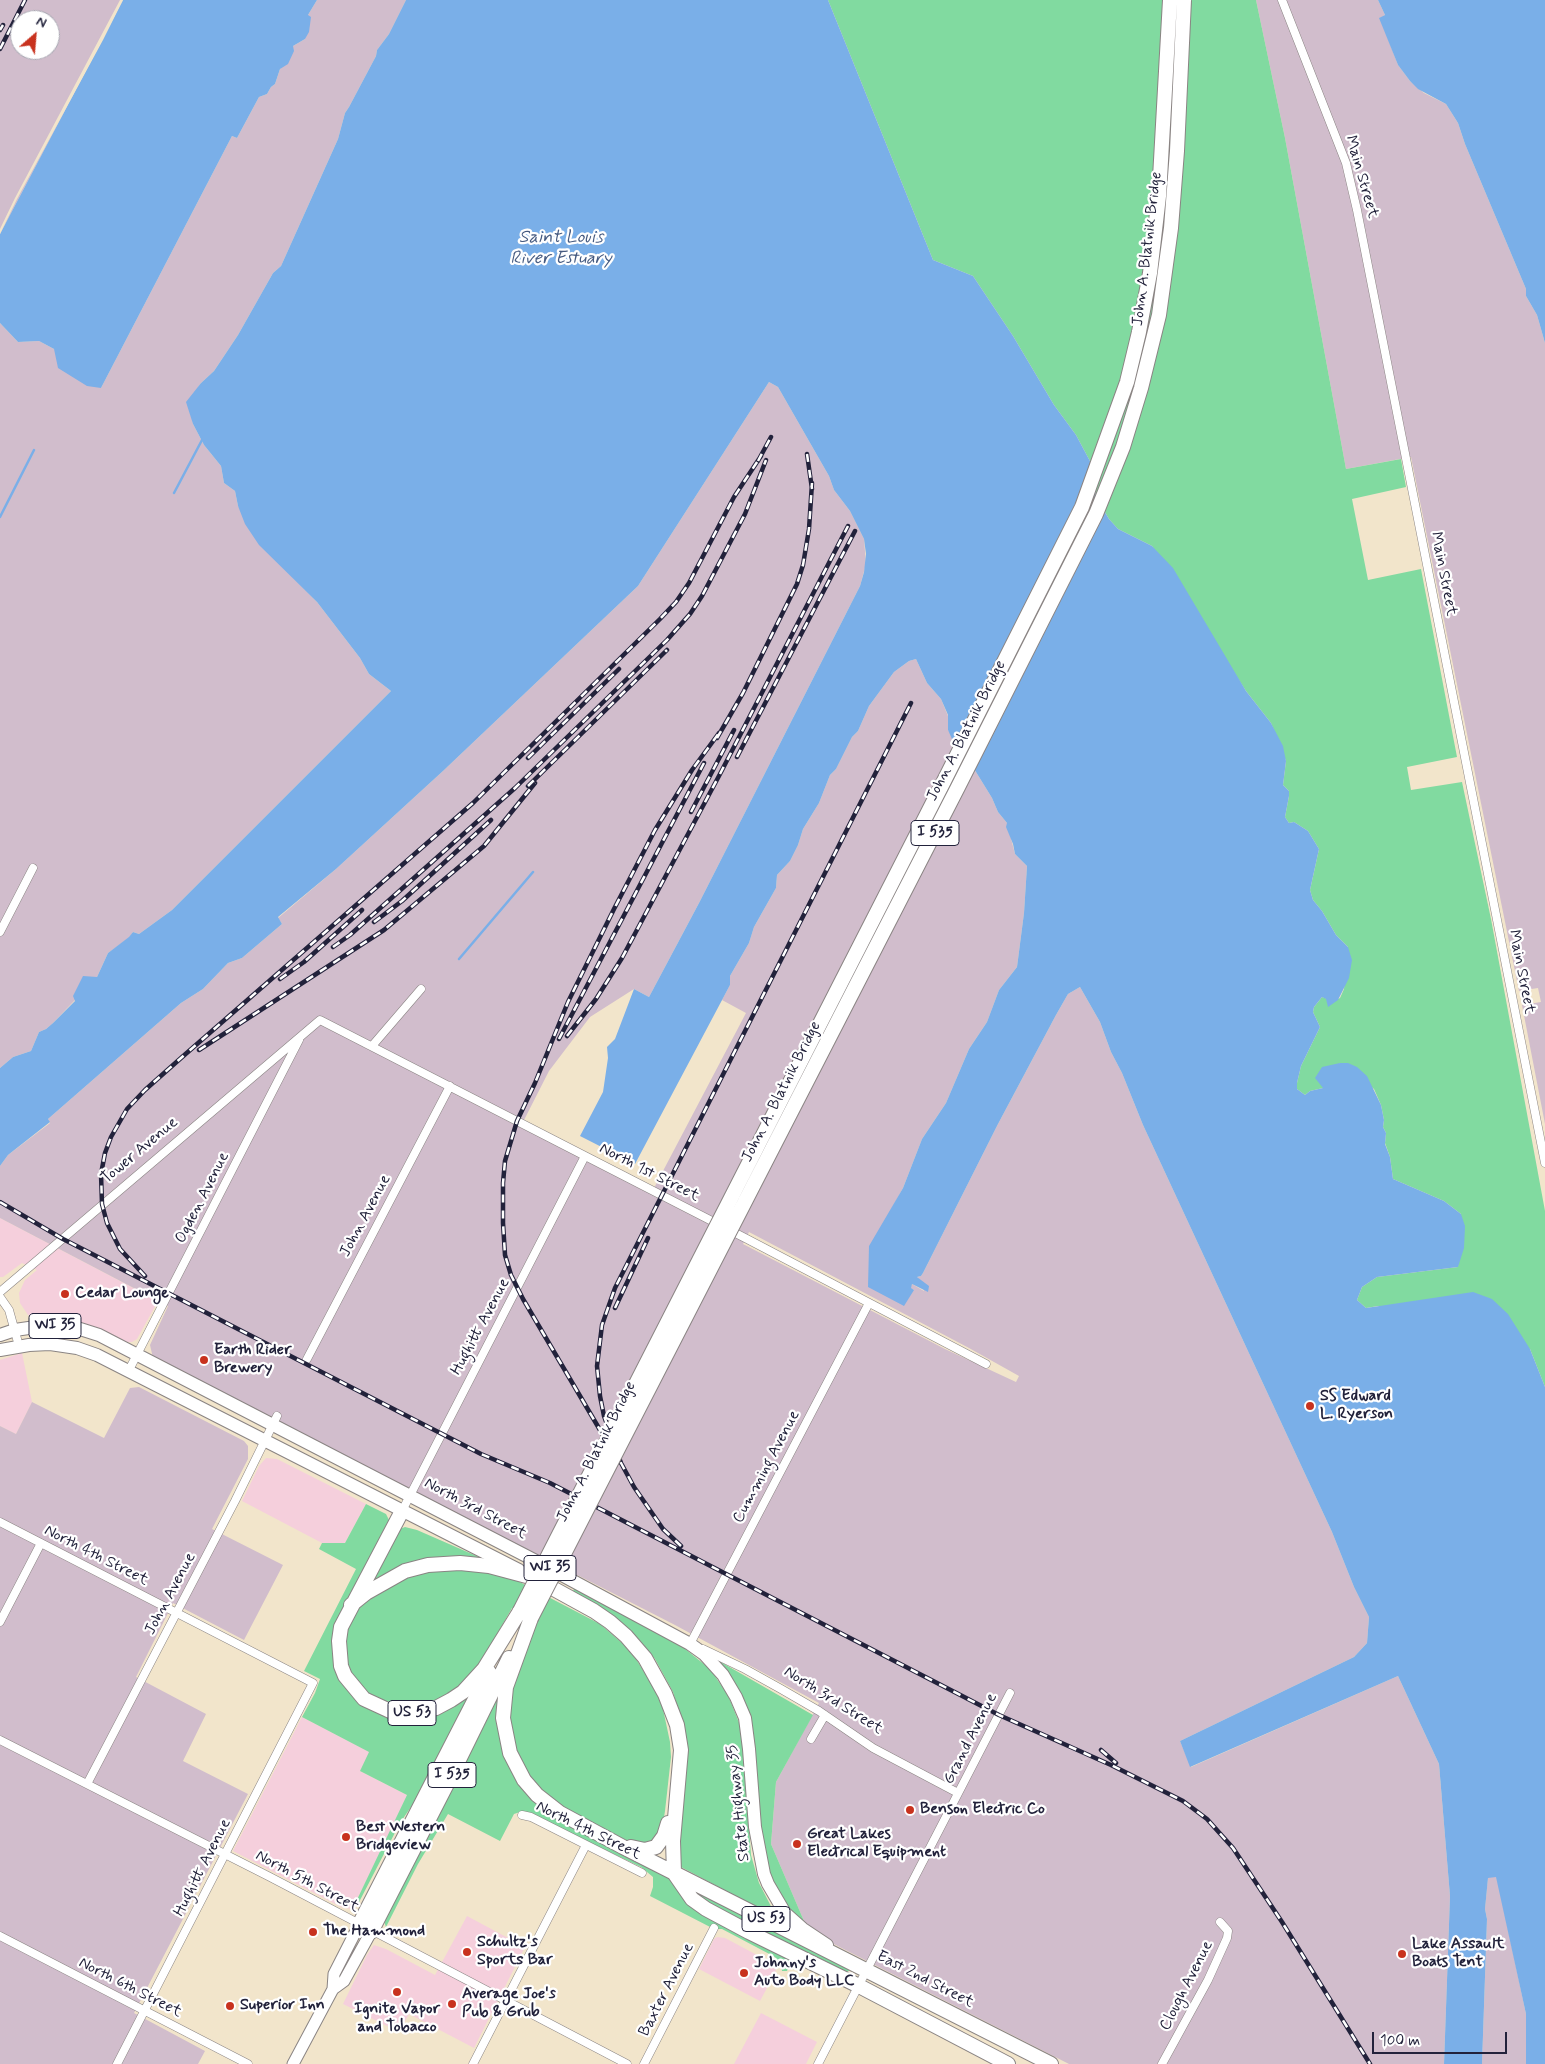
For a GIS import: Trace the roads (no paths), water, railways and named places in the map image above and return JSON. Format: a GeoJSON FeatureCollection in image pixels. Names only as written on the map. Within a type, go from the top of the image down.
{"type":"FeatureCollection","features":[{"type":"Feature","properties":{"kind":"highway","name":"John A. Blatnik Bridge"},"geometry":{"type":"LineString","coordinates":[[525,1615],[1082,507],[1127,382],[1148,283],[1159,196],[1170,0]]}},
{"type":"Feature","properties":{"kind":"highway","name":"John A. Blatnik Bridge"},"geometry":{"type":"LineString","coordinates":[[525,1615],[958,787],[1096,514],[1120,456],[1141,388],[1160,305],[1171,228],[1176,170],[1184,0]]}},
{"type":"Feature","properties":{"kind":"highway"},"geometry":{"type":"LineString","coordinates":[[351,1605],[402,1511]]}},
{"type":"Feature","properties":{"kind":"highway"},"geometry":{"type":"LineString","coordinates":[[351,1605],[392,1576],[428,1564],[444,1562],[478,1564],[534,1578]]}},
{"type":"Feature","properties":{"kind":"highway","name":"North 3rd Street"},"geometry":{"type":"LineString","coordinates":[[534,1578],[594,1611],[626,1636],[645,1658],[665,1694],[677,1725]]}},
{"type":"Feature","properties":{"kind":"highway","name":"US 53"},"geometry":{"type":"LineString","coordinates":[[351,1605],[341,1627],[338,1641],[339,1655],[345,1676],[364,1699],[390,1711],[408,1713],[436,1708],[463,1692],[484,1670],[525,1615]]}},
{"type":"Feature","properties":{"kind":"highway","name":"US 53"},"geometry":{"type":"LineString","coordinates":[[525,1615],[506,1687],[503,1710],[504,1726],[510,1753],[524,1780],[537,1795],[567,1817],[674,1873],[692,1899],[706,1909],[1008,2064]]}},
{"type":"Feature","properties":{"kind":"highway","name":"I 535"},"geometry":{"type":"LineString","coordinates":[[365,1928],[450,1778],[500,1674],[525,1615]]}},
{"type":"Feature","properties":{"kind":"highway"},"geometry":{"type":"LineString","coordinates":[[567,1817],[636,1849],[648,1850],[656,1847],[664,1836],[669,1818],[677,1725]]}},
{"type":"Feature","properties":{"kind":"highway"},"geometry":{"type":"LineString","coordinates":[[674,1873],[672,1841],[679,1791],[681,1750],[677,1725]]}},
{"type":"Feature","properties":{"kind":"highway","name":"East 2nd Street"},"geometry":{"type":"LineString","coordinates":[[674,1873],[1051,2064]]}},
{"type":"Feature","properties":{"kind":"main road","name":"North 3rd Street"},"geometry":{"type":"LineString","coordinates":[[15,1330],[50,1326],[77,1328],[99,1335],[274,1420],[410,1495],[620,1605],[690,1644]]}},
{"type":"Feature","properties":{"kind":"main road","name":"WI 35"},"geometry":{"type":"LineString","coordinates":[[0,1335],[15,1330]]}},
{"type":"Feature","properties":{"kind":"main road","name":"North 3rd Street"},"geometry":{"type":"LineString","coordinates":[[19,1346],[50,1344],[77,1348],[97,1355],[534,1578]]}},
{"type":"Feature","properties":{"kind":"main road","name":"WI 35"},"geometry":{"type":"LineString","coordinates":[[0,1350],[19,1346]]}},
{"type":"Feature","properties":{"kind":"main road","name":"State Highway 35"},"geometry":{"type":"LineString","coordinates":[[690,1644],[723,1675],[743,1713],[749,1750],[756,1840],[764,1874],[772,1892],[778,1903],[792,1920],[862,1968]]}},
{"type":"Feature","properties":{"kind":"street","name":"Main Street"},"geometry":{"type":"LineString","coordinates":[[1282,0],[1346,163],[1358,210],[1545,1164]]}},
{"type":"Feature","properties":{"kind":"street"},"geometry":{"type":"LineString","coordinates":[[0,932],[33,868]]}},
{"type":"Feature","properties":{"kind":"street"},"geometry":{"type":"LineString","coordinates":[[372,1046],[421,989]]}},
{"type":"Feature","properties":{"kind":"street","name":"North 1st Street"},"geometry":{"type":"LineString","coordinates":[[301,1036],[320,1020],[986,1364]]}},
{"type":"Feature","properties":{"kind":"street","name":"Tower Avenue"},"geometry":{"type":"LineString","coordinates":[[0,1292],[301,1036]]}},
{"type":"Feature","properties":{"kind":"street","name":"Ogden Avenue"},"geometry":{"type":"LineString","coordinates":[[128,1372],[301,1036]]}},
{"type":"Feature","properties":{"kind":"street","name":"John Avenue"},"geometry":{"type":"LineString","coordinates":[[307,1359],[450,1086]]}},
{"type":"Feature","properties":{"kind":"street","name":"Hughitt Avenue"},"geometry":{"type":"LineString","coordinates":[[402,1511],[585,1156]]}},
{"type":"Feature","properties":{"kind":"street"},"geometry":{"type":"LineString","coordinates":[[0,1297],[7,1307],[19,1346]]}},
{"type":"Feature","properties":{"kind":"street","name":"Cumming Avenue"},"geometry":{"type":"LineString","coordinates":[[690,1644],[869,1303]]}},
{"type":"Feature","properties":{"kind":"street","name":"John Avenue"},"geometry":{"type":"LineString","coordinates":[[87,1784],[177,1613],[274,1420]]}},
{"type":"Feature","properties":{"kind":"street","name":"North 4th Street"},"geometry":{"type":"LineString","coordinates":[[0,1522],[313,1683]]}},
{"type":"Feature","properties":{"kind":"street"},"geometry":{"type":"LineString","coordinates":[[0,1622],[41,1543]]}},
{"type":"Feature","properties":{"kind":"street","name":"North 3rd Street"},"geometry":{"type":"LineString","coordinates":[[690,1644],[745,1669],[824,1715],[873,1748],[958,1793]]}},
{"type":"Feature","properties":{"kind":"street","name":"Hughitt Avenue"},"geometry":{"type":"LineString","coordinates":[[117,2064],[313,1683]]}},
{"type":"Feature","properties":{"kind":"street","name":"Grand Avenue"},"geometry":{"type":"LineString","coordinates":[[818,2064],[859,1986],[862,1968],[958,1793],[1010,1693]]}},
{"type":"Feature","properties":{"kind":"street"},"geometry":{"type":"LineString","coordinates":[[811,1739],[824,1715]]}},
{"type":"Feature","properties":{"kind":"street","name":"North 5th Street"},"geometry":{"type":"LineString","coordinates":[[0,1740],[294,1890],[627,2064]]}},
{"type":"Feature","properties":{"kind":"street","name":"North 4th Street"},"geometry":{"type":"LineString","coordinates":[[522,1815],[642,1873]]}},
{"type":"Feature","properties":{"kind":"street"},"geometry":{"type":"LineString","coordinates":[[473,2064],[507,2002],[586,1845]]}},
{"type":"Feature","properties":{"kind":"street","name":"Clough Avenue"},"geometry":{"type":"LineString","coordinates":[[1162,2064],[1208,1980],[1227,1938],[1228,1931],[1220,1922]]}},
{"type":"Feature","properties":{"kind":"street"},"geometry":{"type":"LineString","coordinates":[[293,2064],[333,1989],[344,1981],[365,1928]]}},
{"type":"Feature","properties":{"kind":"street","name":"Baxter Avenue"},"geometry":{"type":"LineString","coordinates":[[644,2064],[714,1928]]}},
{"type":"Feature","properties":{"kind":"street","name":"North 6th Street"},"geometry":{"type":"LineString","coordinates":[[0,1936],[248,2064]]}},
{"type":"Feature","properties":{"kind":"water"},"geometry":{"type":"Polygon","coordinates":[[[123,0],[317,0],[308,15],[311,17],[309,32],[305,39],[293,46],[294,51],[288,64],[280,69],[275,84],[267,94],[259,97],[237,138],[232,136],[101,388],[87,386],[58,368],[54,349],[39,341],[18,342],[0,323],[0,234],[123,0]]]}},
{"type":"Feature","properties":{"kind":"water","name":"Saint Louis River Estuary"},"geometry":{"type":"Polygon","coordinates":[[[406,0],[828,0],[933,260],[973,276],[1013,336],[1054,405],[1076,435],[1091,463],[1096,497],[1109,519],[1118,529],[1152,546],[1173,568],[1246,691],[1271,723],[1283,746],[1286,761],[1283,785],[1289,791],[1289,796],[1285,817],[1289,823],[1294,822],[1308,831],[1319,849],[1310,890],[1313,900],[1336,935],[1348,947],[1352,960],[1349,978],[1338,1000],[1328,1007],[1326,999],[1322,997],[1314,1007],[1313,1012],[1320,1027],[1301,1066],[1297,1089],[1305,1095],[1310,1091],[1323,1088],[1315,1078],[1322,1067],[1348,1063],[1357,1067],[1367,1076],[1381,1105],[1384,1120],[1383,1127],[1386,1133],[1385,1144],[1390,1157],[1393,1179],[1444,1201],[1461,1214],[1465,1226],[1464,1248],[1458,1267],[1377,1277],[1362,1287],[1357,1300],[1366,1308],[1473,1292],[1492,1299],[1508,1314],[1530,1349],[1545,1387],[1545,2064],[1526,2064],[1526,2014],[1496,1877],[1488,1878],[1485,1909],[1487,1919],[1482,2064],[1444,2064],[1450,1896],[1439,1764],[1398,1676],[1190,1767],[1180,1741],[1354,1657],[1367,1643],[1369,1617],[1354,1587],[1332,1532],[1143,1125],[1100,1022],[1080,987],[1068,994],[1056,1015],[998,1124],[923,1273],[917,1277],[929,1286],[928,1292],[912,1284],[911,1288],[914,1290],[904,1306],[868,1287],[869,1246],[903,1188],[922,1139],[946,1103],[969,1049],[987,1022],[999,990],[1017,967],[1024,913],[1027,866],[1015,854],[1006,827],[1007,823],[998,812],[992,798],[968,759],[952,739],[948,730],[948,715],[941,699],[927,683],[916,659],[909,661],[894,672],[869,706],[858,731],[852,737],[836,769],[830,775],[819,803],[803,829],[790,861],[777,875],[776,888],[754,927],[749,943],[730,976],[730,985],[635,1164],[580,1136],[603,1092],[608,1058],[607,1047],[615,1039],[634,989],[649,997],[699,903],[860,586],[864,572],[866,554],[864,539],[850,511],[834,490],[829,476],[778,387],[769,382],[638,586],[443,771],[336,869],[278,917],[282,924],[242,958],[228,963],[203,989],[181,1003],[48,1119],[50,1122],[8,1155],[0,1166],[0,1068],[13,1057],[31,1051],[39,1032],[53,1023],[75,1001],[73,996],[83,976],[97,977],[108,953],[133,932],[139,934],[172,910],[391,691],[369,674],[360,658],[317,602],[259,545],[245,524],[235,491],[224,483],[221,466],[204,445],[193,424],[186,402],[201,383],[214,371],[238,335],[273,273],[281,266],[338,139],[345,113],[376,56],[377,50],[389,34],[406,0]]]}},
{"type":"Feature","properties":{"kind":"water"},"geometry":{"type":"Polygon","coordinates":[[[1378,0],[1545,0],[1545,343],[1537,315],[1526,296],[1526,289],[1458,123],[1446,104],[1418,89],[1398,65],[1379,18],[1385,15],[1378,0]]]}},
{"type":"Feature","properties":{"kind":"waterway"},"geometry":{"type":"LineString","coordinates":[[174,493],[202,440]]}},
{"type":"Feature","properties":{"kind":"waterway"},"geometry":{"type":"LineString","coordinates":[[0,517],[34,450]]}},
{"type":"Feature","properties":{"kind":"waterway"},"geometry":{"type":"LineString","coordinates":[[459,959],[533,872]]}},
{"type":"Feature","properties":{"kind":"railway"},"geometry":{"type":"LineString","coordinates":[[0,49],[25,0]]}},
{"type":"Feature","properties":{"kind":"railway"},"geometry":{"type":"LineString","coordinates":[[0,30],[3,25]]}},
{"type":"Feature","properties":{"kind":"railway"},"geometry":{"type":"LineString","coordinates":[[758,461],[771,437]]}},
{"type":"Feature","properties":{"kind":"railway"},"geometry":{"type":"LineString","coordinates":[[807,454],[812,489]]}},
{"type":"Feature","properties":{"kind":"railway"},"geometry":{"type":"LineString","coordinates":[[145,1276],[120,1249],[107,1223],[102,1204],[101,1174],[105,1153],[111,1137],[127,1109],[181,1058],[473,803],[660,619],[676,602],[689,583],[734,497],[761,456]]}},
{"type":"Feature","properties":{"kind":"railway"},"geometry":{"type":"LineString","coordinates":[[333,947],[350,935],[515,788],[667,640],[690,614],[702,596],[745,514],[766,460]]}},
{"type":"Feature","properties":{"kind":"railway"},"geometry":{"type":"LineString","coordinates":[[717,738],[743,693],[797,584],[803,565],[809,529],[812,483]]}},
{"type":"Feature","properties":{"kind":"railway"},"geometry":{"type":"LineString","coordinates":[[567,1036],[596,999],[622,958],[720,774],[848,526]]}},
{"type":"Feature","properties":{"kind":"railway"},"geometry":{"type":"LineString","coordinates":[[737,757],[855,531]]}},
{"type":"Feature","properties":{"kind":"railway"},"geometry":{"type":"LineString","coordinates":[[528,786],[667,650]]}},
{"type":"Feature","properties":{"kind":"railway"},"geometry":{"type":"LineString","coordinates":[[528,758],[619,669]]}},
{"type":"Feature","properties":{"kind":"railway"},"geometry":{"type":"LineString","coordinates":[[681,1546],[663,1529],[634,1487],[621,1463],[604,1416],[597,1366],[602,1325],[615,1288],[911,703]]}},
{"type":"Feature","properties":{"kind":"railway"},"geometry":{"type":"LineString","coordinates":[[691,812],[734,730]]}},
{"type":"Feature","properties":{"kind":"railway"},"geometry":{"type":"LineString","coordinates":[[610,1447],[523,1299],[511,1275],[505,1255],[503,1223],[505,1161],[517,1121],[535,1083],[568,1002],[614,909],[655,830],[692,770],[719,733]]}},
{"type":"Feature","properties":{"kind":"railway"},"geometry":{"type":"LineString","coordinates":[[559,1039],[704,763]]}},
{"type":"Feature","properties":{"kind":"railway"},"geometry":{"type":"LineString","coordinates":[[199,1050],[384,930],[484,846],[535,783]]}},
{"type":"Feature","properties":{"kind":"railway"},"geometry":{"type":"LineString","coordinates":[[374,922],[402,901],[491,820]]}},
{"type":"Feature","properties":{"kind":"railway"},"geometry":{"type":"LineString","coordinates":[[280,979],[304,962],[362,910]]}},
{"type":"Feature","properties":{"kind":"railway"},"geometry":{"type":"LineString","coordinates":[[0,1202],[63,1239],[481,1454],[550,1483],[999,1715],[1111,1765],[1183,1801],[1207,1819],[1233,1848],[1282,1922],[1370,2064]]}},
{"type":"Feature","properties":{"kind":"railway"},"geometry":{"type":"LineString","coordinates":[[615,1308],[648,1238]]}},
{"type":"Feature","properties":{"kind":"railway"},"geometry":{"type":"LineString","coordinates":[[1101,1750],[1116,1763]]}},
{"type":"Feature","properties":{"kind":"place","name":"Cedar Lounge"},"geometry":{"type":"Point","coordinates":[65,1294]}},
{"type":"Feature","properties":{"kind":"place","name":"Earth Rider Brewery"},"geometry":{"type":"Point","coordinates":[204,1360]}},
{"type":"Feature","properties":{"kind":"place","name":"SS Edward L. Ryerson"},"geometry":{"type":"Point","coordinates":[1310,1406]}},
{"type":"Feature","properties":{"kind":"place","name":"Benson Electric Co"},"geometry":{"type":"Point","coordinates":[910,1810]}},
{"type":"Feature","properties":{"kind":"place","name":"Best Western Bridgeview"},"geometry":{"type":"Point","coordinates":[346,1837]}},
{"type":"Feature","properties":{"kind":"place","name":"Great Lakes Electrical Equipment"},"geometry":{"type":"Point","coordinates":[797,1844]}},
{"type":"Feature","properties":{"kind":"place","name":"The Hammond"},"geometry":{"type":"Point","coordinates":[313,1932]}},
{"type":"Feature","properties":{"kind":"place","name":"Schultz's Sports Bar"},"geometry":{"type":"Point","coordinates":[467,1952]}},
{"type":"Feature","properties":{"kind":"place","name":"Lake Assault Boats Tent"},"geometry":{"type":"Point","coordinates":[1402,1954]}},
{"type":"Feature","properties":{"kind":"place","name":"Johnny's Auto Body LLC"},"geometry":{"type":"Point","coordinates":[744,1973]}},
{"type":"Feature","properties":{"kind":"place","name":"Ignite Vapor and Tobacco"},"geometry":{"type":"Point","coordinates":[397,1992]}},
{"type":"Feature","properties":{"kind":"place","name":"Average Joe's Pub & Grub"},"geometry":{"type":"Point","coordinates":[452,2004]}},
{"type":"Feature","properties":{"kind":"place","name":"Superior Inn"},"geometry":{"type":"Point","coordinates":[230,2006]}}]}
